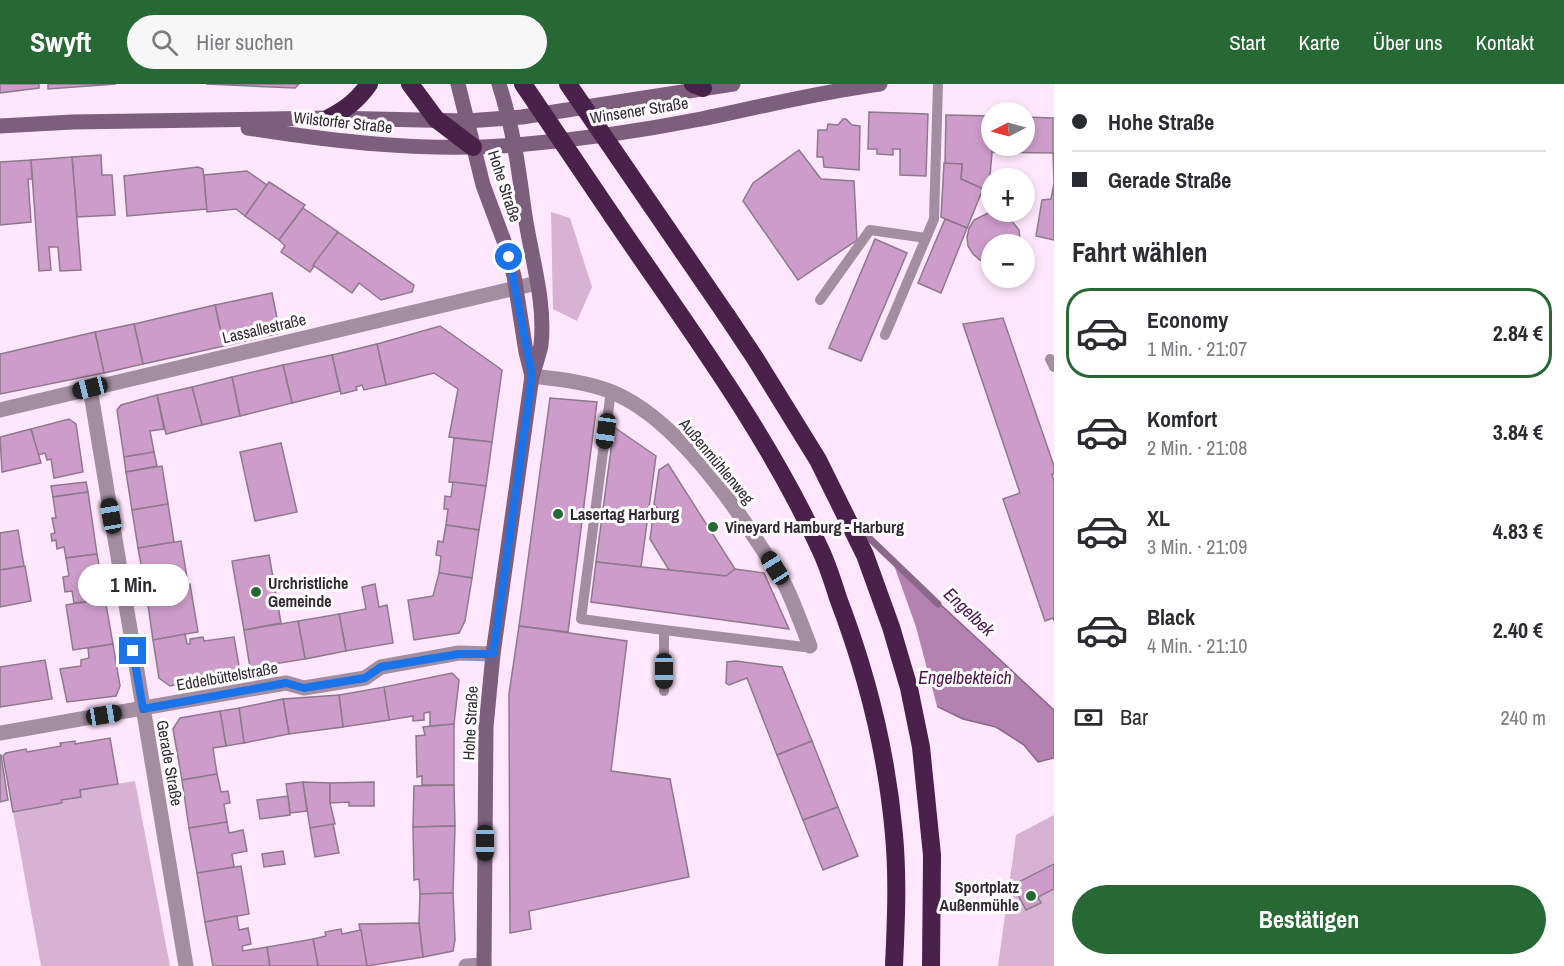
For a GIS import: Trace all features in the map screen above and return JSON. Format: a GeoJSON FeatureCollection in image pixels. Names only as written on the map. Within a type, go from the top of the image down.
{"type":"FeatureCollection","features":[{"type":"Feature","properties":{"kind":"highway"},"geometry":{"type":"LineString","coordinates":[[329,118],[350,106],[369,84]]}},
{"type":"Feature","properties":{"kind":"highway"},"geometry":{"type":"LineString","coordinates":[[410,84],[436,120],[473,147]]}},
{"type":"Feature","properties":{"kind":"highway"},"geometry":{"type":"LineString","coordinates":[[523,84],[734,395],[786,482],[821,552],[857,649],[873,707],[885,767],[894,835],[897,914],[894,966]]}},
{"type":"Feature","properties":{"kind":"highway"},"geometry":{"type":"LineString","coordinates":[[568,84],[755,358],[818,460],[865,555],[891,627],[909,688],[921,747],[931,833],[931,966]]}},
{"type":"Feature","properties":{"kind":"street","name":"Hohe Straße"},"geometry":{"type":"LineString","coordinates":[[458,84],[483,185],[509,257],[532,376]]}},
{"type":"Feature","properties":{"kind":"street","name":"Hohe Straße"},"geometry":{"type":"LineString","coordinates":[[484,966],[486,727],[493,654],[532,376],[540,348],[542,327],[516,145],[499,84]]}},
{"type":"Feature","properties":{"kind":"street","name":"Winsener Straße"},"geometry":{"type":"LineString","coordinates":[[467,121],[510,118],[698,86],[733,84]]}},
{"type":"Feature","properties":{"kind":"street","name":"Winsener Straße"},"geometry":{"type":"LineString","coordinates":[[473,147],[587,137],[698,119],[812,95],[880,84]]}},
{"type":"Feature","properties":{"kind":"street","name":"Wilstorfer Straße"},"geometry":{"type":"LineString","coordinates":[[0,126],[83,122],[210,122],[329,118],[467,121]]}},
{"type":"Feature","properties":{"kind":"street","name":"Wilstorfer Straße"},"geometry":{"type":"LineString","coordinates":[[210,122],[302,136],[386,145],[473,147]]}},
{"type":"Feature","properties":{"kind":"street","name":"Lassallestraße"},"geometry":{"type":"LineString","coordinates":[[0,410],[537,283]]}},
{"type":"Feature","properties":{"kind":"street","name":"Außenmühlenweg"},"geometry":{"type":"LineString","coordinates":[[532,376],[569,381],[611,391],[644,409],[669,429],[745,522],[786,586],[810,646]]}},
{"type":"Feature","properties":{"kind":"street","name":"Gerade Straße"},"geometry":{"type":"LineString","coordinates":[[90,388],[186,966]]}},
{"type":"Feature","properties":{"kind":"street","name":"Eddelbüttelstraße"},"geometry":{"type":"LineString","coordinates":[[0,733],[286,683],[304,688],[365,678],[381,667],[459,654],[493,654]]}},
{"type":"Feature","properties":{"kind":"street"},"geometry":{"type":"LineString","coordinates":[[466,966],[484,966]]}},
{"type":"Feature","properties":{"kind":"lane"},"geometry":{"type":"LineString","coordinates":[[885,335],[934,219],[938,84]]}},
{"type":"Feature","properties":{"kind":"lane"},"geometry":{"type":"LineString","coordinates":[[820,300],[870,231],[926,238]]}},
{"type":"Feature","properties":{"kind":"lane"},"geometry":{"type":"LineString","coordinates":[[611,391],[581,619],[810,646]]}},
{"type":"Feature","properties":{"kind":"lane"},"geometry":{"type":"LineString","coordinates":[[664,630],[664,691]]}},
{"type":"Feature","properties":{"kind":"shaded area"},"geometry":{"type":"Polygon","coordinates":[[[551,212],[570,218],[592,287],[577,321],[553,309],[551,212]]]}},
{"type":"Feature","properties":{"kind":"shaded area"},"geometry":{"type":"Polygon","coordinates":[[[135,781],[170,966],[41,966],[13,812],[81,797],[80,790],[135,781]]]}},
{"type":"Feature","properties":{"kind":"shaded area","name":"Sportplatz Außenmühle"},"geometry":{"type":"Polygon","coordinates":[[[1054,815],[1054,966],[998,966],[1016,835],[1054,815]]]}},
{"type":"Feature","properties":{"kind":"water","name":"Engelbekteich"},"geometry":{"type":"Polygon","coordinates":[[[885,553],[1054,710],[1054,758],[1038,762],[1024,745],[996,727],[963,719],[930,703],[885,553]]]}},
{"type":"Feature","properties":{"kind":"pier"},"geometry":{"type":"Polygon","coordinates":[[[884,550],[895,568],[916,627],[938,710],[927,704],[907,630],[882,554],[884,550]]]}},
{"type":"Feature","properties":{"kind":"building"},"geometry":{"type":"Polygon","coordinates":[[[0,84],[39,84],[39,88],[0,93],[0,84]]]}},
{"type":"Feature","properties":{"kind":"building"},"geometry":{"type":"Polygon","coordinates":[[[48,84],[116,84],[48,89],[48,84]]]}},
{"type":"Feature","properties":{"kind":"building"},"geometry":{"type":"Polygon","coordinates":[[[206,84],[299,84],[295,88],[206,84]]]}},
{"type":"Feature","properties":{"kind":"building"},"geometry":{"type":"Polygon","coordinates":[[[869,112],[928,114],[926,176],[900,175],[900,149],[893,149],[893,155],[877,154],[877,149],[868,149],[869,112]]]}},
{"type":"Feature","properties":{"kind":"building"},"geometry":{"type":"Polygon","coordinates":[[[946,115],[981,116],[981,156],[992,156],[991,168],[981,168],[981,188],[961,179],[962,164],[945,164],[946,115]]]}},
{"type":"Feature","properties":{"kind":"building"},"geometry":{"type":"Polygon","coordinates":[[[1035,117],[1053,118],[1053,153],[1035,153],[1035,117]]]}},
{"type":"Feature","properties":{"kind":"building"},"geometry":{"type":"Polygon","coordinates":[[[843,119],[852,125],[860,126],[859,170],[824,167],[823,157],[817,157],[818,130],[827,130],[828,124],[838,125],[843,119]]]}},
{"type":"Feature","properties":{"kind":"building"},"geometry":{"type":"Polygon","coordinates":[[[799,150],[821,179],[854,181],[857,240],[798,280],[743,201],[753,183],[799,150]]]}},
{"type":"Feature","properties":{"kind":"building"},"geometry":{"type":"Polygon","coordinates":[[[101,155],[102,175],[112,175],[115,215],[77,217],[72,157],[101,155]]]}},
{"type":"Feature","properties":{"kind":"building"},"geometry":{"type":"Polygon","coordinates":[[[72,157],[81,270],[60,271],[58,247],[49,247],[51,270],[39,271],[31,160],[72,157]]]}},
{"type":"Feature","properties":{"kind":"building"},"geometry":{"type":"Polygon","coordinates":[[[31,160],[32,179],[28,179],[31,222],[0,225],[0,162],[31,160]]]}},
{"type":"Feature","properties":{"kind":"building"},"geometry":{"type":"Polygon","coordinates":[[[944,163],[962,164],[961,179],[981,188],[981,194],[967,228],[941,217],[944,163]]]}},
{"type":"Feature","properties":{"kind":"building"},"geometry":{"type":"Polygon","coordinates":[[[198,167],[203,169],[207,209],[127,216],[124,176],[198,167]]]}},
{"type":"Feature","properties":{"kind":"building"},"geometry":{"type":"Polygon","coordinates":[[[247,171],[267,185],[245,216],[236,209],[207,212],[204,175],[247,171]]]}},
{"type":"Feature","properties":{"kind":"building"},"geometry":{"type":"Polygon","coordinates":[[[269,182],[305,205],[279,240],[245,216],[269,182]]]}},
{"type":"Feature","properties":{"kind":"building"},"geometry":{"type":"Polygon","coordinates":[[[1054,183],[1054,240],[1036,236],[1042,200],[1051,199],[1054,183]]]}},
{"type":"Feature","properties":{"kind":"building"},"geometry":{"type":"Polygon","coordinates":[[[303,208],[338,232],[310,272],[281,252],[285,246],[279,240],[303,208]]]}},
{"type":"Feature","properties":{"kind":"building"},"geometry":{"type":"Polygon","coordinates":[[[981,216],[981,222],[1013,222],[1019,234],[981,234],[981,260],[968,246],[969,228],[974,220],[981,216]]]}},
{"type":"Feature","properties":{"kind":"building"},"geometry":{"type":"Polygon","coordinates":[[[945,219],[967,228],[941,293],[918,283],[945,219]]]}},
{"type":"Feature","properties":{"kind":"building"},"geometry":{"type":"Polygon","coordinates":[[[338,232],[414,285],[412,292],[381,300],[359,283],[352,293],[313,265],[338,232]]]}},
{"type":"Feature","properties":{"kind":"building"},"geometry":{"type":"Polygon","coordinates":[[[875,239],[907,253],[861,361],[829,348],[875,239]]]}},
{"type":"Feature","properties":{"kind":"building"},"geometry":{"type":"Polygon","coordinates":[[[272,293],[280,333],[224,346],[215,305],[272,293]]]}},
{"type":"Feature","properties":{"kind":"building"},"geometry":{"type":"Polygon","coordinates":[[[215,305],[224,346],[143,364],[134,324],[215,305]]]}},
{"type":"Feature","properties":{"kind":"building"},"geometry":{"type":"Polygon","coordinates":[[[1003,318],[1054,466],[1054,474],[1052,474],[1054,482],[1054,621],[1053,618],[1045,621],[1003,499],[1020,493],[963,324],[1003,318]]]}},
{"type":"Feature","properties":{"kind":"building"},"geometry":{"type":"Polygon","coordinates":[[[134,324],[143,364],[104,373],[95,332],[134,324]]]}},
{"type":"Feature","properties":{"kind":"building"},"geometry":{"type":"Polygon","coordinates":[[[440,326],[502,370],[492,442],[449,437],[458,389],[434,373],[386,385],[377,344],[440,326]]]}},
{"type":"Feature","properties":{"kind":"building"},"geometry":{"type":"Polygon","coordinates":[[[95,332],[104,373],[0,394],[0,354],[95,332]]]}},
{"type":"Feature","properties":{"kind":"building"},"geometry":{"type":"Polygon","coordinates":[[[377,344],[386,385],[364,390],[362,385],[356,387],[357,390],[341,394],[332,355],[377,344]]]}},
{"type":"Feature","properties":{"kind":"building"},"geometry":{"type":"Polygon","coordinates":[[[332,355],[340,391],[292,403],[283,365],[332,355]]]}},
{"type":"Feature","properties":{"kind":"building"},"geometry":{"type":"Polygon","coordinates":[[[283,365],[292,403],[240,416],[232,377],[283,365]]]}},
{"type":"Feature","properties":{"kind":"building"},"geometry":{"type":"Polygon","coordinates":[[[232,377],[240,416],[202,425],[192,387],[232,377]]]}},
{"type":"Feature","properties":{"kind":"building"},"geometry":{"type":"Polygon","coordinates":[[[192,387],[202,425],[166,434],[157,395],[192,387]]]}},
{"type":"Feature","properties":{"kind":"building"},"geometry":{"type":"Polygon","coordinates":[[[157,395],[164,429],[150,431],[154,452],[124,457],[117,410],[121,405],[157,395]]]}},
{"type":"Feature","properties":{"kind":"building","name":"Lasertag Harburg"},"geometry":{"type":"Polygon","coordinates":[[[550,398],[597,402],[568,632],[519,626],[550,398]]]}},
{"type":"Feature","properties":{"kind":"building"},"geometry":{"type":"Polygon","coordinates":[[[69,419],[76,424],[83,472],[54,478],[51,459],[47,460],[45,453],[38,455],[31,429],[69,419]]]}},
{"type":"Feature","properties":{"kind":"building"},"geometry":{"type":"Polygon","coordinates":[[[614,427],[656,456],[641,567],[596,562],[614,427]]]}},
{"type":"Feature","properties":{"kind":"building"},"geometry":{"type":"Polygon","coordinates":[[[31,429],[41,463],[2,472],[0,437],[31,429]]]}},
{"type":"Feature","properties":{"kind":"building"},"geometry":{"type":"Polygon","coordinates":[[[454,438],[492,442],[486,486],[449,482],[454,438]]]}},
{"type":"Feature","properties":{"kind":"building"},"geometry":{"type":"Polygon","coordinates":[[[281,443],[297,512],[255,521],[240,452],[281,443]]]}},
{"type":"Feature","properties":{"kind":"building"},"geometry":{"type":"Polygon","coordinates":[[[154,452],[157,466],[126,472],[124,457],[154,452]]]}},
{"type":"Feature","properties":{"kind":"building"},"geometry":{"type":"Polygon","coordinates":[[[668,464],[735,569],[726,576],[669,570],[650,539],[654,510],[657,508],[654,504],[659,470],[668,464]]]}},
{"type":"Feature","properties":{"kind":"building"},"geometry":{"type":"Polygon","coordinates":[[[162,466],[168,504],[132,510],[126,472],[162,466]]]}},
{"type":"Feature","properties":{"kind":"building"},"geometry":{"type":"Polygon","coordinates":[[[86,482],[88,492],[53,497],[51,486],[86,482]]]}},
{"type":"Feature","properties":{"kind":"building"},"geometry":{"type":"Polygon","coordinates":[[[453,482],[486,486],[479,530],[446,525],[448,509],[444,509],[445,496],[451,497],[453,482]]]}},
{"type":"Feature","properties":{"kind":"building"},"geometry":{"type":"Polygon","coordinates":[[[88,492],[97,554],[66,558],[64,547],[57,549],[56,540],[52,541],[51,534],[55,533],[52,518],[56,518],[53,497],[88,492]]]}},
{"type":"Feature","properties":{"kind":"building"},"geometry":{"type":"Polygon","coordinates":[[[168,504],[174,542],[138,548],[132,510],[168,504]]]}},
{"type":"Feature","properties":{"kind":"building"},"geometry":{"type":"Polygon","coordinates":[[[446,525],[479,530],[472,578],[439,573],[441,556],[436,555],[438,541],[443,542],[446,525]]]}},
{"type":"Feature","properties":{"kind":"building"},"geometry":{"type":"Polygon","coordinates":[[[18,530],[24,566],[0,570],[0,533],[18,530]]]}},
{"type":"Feature","properties":{"kind":"building"},"geometry":{"type":"Polygon","coordinates":[[[181,541],[188,584],[146,591],[138,548],[181,541]]]}},
{"type":"Feature","properties":{"kind":"building"},"geometry":{"type":"Polygon","coordinates":[[[97,554],[105,599],[74,603],[72,591],[65,592],[63,577],[69,576],[66,558],[97,554]]]}},
{"type":"Feature","properties":{"kind":"building","name":"Urchristliche Gemeinde"},"geometry":{"type":"Polygon","coordinates":[[[269,555],[281,623],[244,630],[232,561],[269,555]]]}},
{"type":"Feature","properties":{"kind":"building"},"geometry":{"type":"Polygon","coordinates":[[[596,562],[726,576],[735,569],[764,573],[789,629],[591,602],[596,562]]]}},
{"type":"Feature","properties":{"kind":"building"},"geometry":{"type":"Polygon","coordinates":[[[25,566],[31,601],[0,607],[0,570],[25,566]]]}},
{"type":"Feature","properties":{"kind":"building"},"geometry":{"type":"Polygon","coordinates":[[[439,573],[472,578],[465,621],[459,633],[414,640],[408,600],[433,596],[439,573]]]}},
{"type":"Feature","properties":{"kind":"building"},"geometry":{"type":"Polygon","coordinates":[[[190,584],[198,632],[153,640],[146,591],[190,584]]]}},
{"type":"Feature","properties":{"kind":"building"},"geometry":{"type":"Polygon","coordinates":[[[375,584],[379,607],[387,605],[393,643],[346,651],[339,614],[366,609],[362,587],[375,584]]]}},
{"type":"Feature","properties":{"kind":"building"},"geometry":{"type":"Polygon","coordinates":[[[105,599],[113,644],[73,650],[66,605],[105,599]]]}},
{"type":"Feature","properties":{"kind":"building"},"geometry":{"type":"Polygon","coordinates":[[[339,614],[346,651],[305,659],[298,621],[339,614]]]}},
{"type":"Feature","properties":{"kind":"building"},"geometry":{"type":"Polygon","coordinates":[[[298,621],[305,659],[250,668],[244,630],[298,621]]]}},
{"type":"Feature","properties":{"kind":"building"},"geometry":{"type":"Polygon","coordinates":[[[519,626],[627,641],[611,771],[670,779],[689,877],[529,911],[531,929],[510,933],[509,694],[519,626]]]}},
{"type":"Feature","properties":{"kind":"building"},"geometry":{"type":"Polygon","coordinates":[[[185,634],[187,644],[190,644],[190,639],[203,637],[204,641],[234,637],[240,672],[170,686],[159,678],[153,640],[185,634]]]}},
{"type":"Feature","properties":{"kind":"building"},"geometry":{"type":"Polygon","coordinates":[[[113,644],[120,686],[116,696],[67,702],[60,669],[81,666],[81,660],[89,658],[88,648],[113,644]]]}},
{"type":"Feature","properties":{"kind":"building"},"geometry":{"type":"Polygon","coordinates":[[[45,660],[52,699],[0,707],[0,667],[45,660]]]}},
{"type":"Feature","properties":{"kind":"building"},"geometry":{"type":"Polygon","coordinates":[[[736,661],[782,667],[812,741],[777,755],[747,678],[729,685],[726,683],[727,662],[736,661]]]}},
{"type":"Feature","properties":{"kind":"building"},"geometry":{"type":"Polygon","coordinates":[[[452,673],[459,680],[454,724],[430,726],[430,712],[424,713],[424,720],[413,721],[413,716],[389,720],[384,687],[452,673]]]}},
{"type":"Feature","properties":{"kind":"building"},"geometry":{"type":"Polygon","coordinates":[[[384,687],[389,720],[343,727],[339,695],[384,687]]]}},
{"type":"Feature","properties":{"kind":"building"},"geometry":{"type":"Polygon","coordinates":[[[339,695],[343,727],[289,734],[283,699],[339,695]]]}},
{"type":"Feature","properties":{"kind":"building"},"geometry":{"type":"Polygon","coordinates":[[[283,699],[289,734],[244,743],[239,708],[283,699]]]}},
{"type":"Feature","properties":{"kind":"building"},"geometry":{"type":"Polygon","coordinates":[[[239,708],[244,743],[226,746],[220,711],[239,708]]]}},
{"type":"Feature","properties":{"kind":"building"},"geometry":{"type":"Polygon","coordinates":[[[220,711],[226,746],[213,748],[217,774],[182,780],[173,729],[180,718],[220,711]]]}},
{"type":"Feature","properties":{"kind":"building"},"geometry":{"type":"Polygon","coordinates":[[[454,724],[454,785],[422,785],[422,776],[417,777],[416,736],[425,735],[423,727],[454,724]]]}},
{"type":"Feature","properties":{"kind":"building"},"geometry":{"type":"Polygon","coordinates":[[[110,738],[118,784],[80,790],[81,797],[13,812],[3,756],[6,753],[61,746],[60,743],[75,741],[75,744],[110,738]]]}},
{"type":"Feature","properties":{"kind":"building"},"geometry":{"type":"Polygon","coordinates":[[[812,741],[838,807],[803,820],[777,755],[812,741]]]}},
{"type":"Feature","properties":{"kind":"building"},"geometry":{"type":"Polygon","coordinates":[[[0,756],[8,800],[0,802],[0,756]]]}},
{"type":"Feature","properties":{"kind":"building"},"geometry":{"type":"Polygon","coordinates":[[[217,774],[221,792],[228,791],[230,803],[224,804],[227,822],[189,828],[182,780],[217,774]]]}},
{"type":"Feature","properties":{"kind":"building"},"geometry":{"type":"Polygon","coordinates":[[[303,782],[307,811],[290,813],[286,784],[303,782]]]}},
{"type":"Feature","properties":{"kind":"building"},"geometry":{"type":"Polygon","coordinates":[[[303,782],[330,783],[330,803],[335,824],[310,828],[303,782]]]}},
{"type":"Feature","properties":{"kind":"building"},"geometry":{"type":"Polygon","coordinates":[[[374,782],[374,806],[349,806],[349,802],[330,803],[330,783],[374,782]]]}},
{"type":"Feature","properties":{"kind":"building"},"geometry":{"type":"Polygon","coordinates":[[[454,785],[455,826],[413,827],[414,786],[454,785]]]}},
{"type":"Feature","properties":{"kind":"building"},"geometry":{"type":"Polygon","coordinates":[[[288,796],[290,815],[260,819],[257,800],[288,796]]]}},
{"type":"Feature","properties":{"kind":"building"},"geometry":{"type":"Polygon","coordinates":[[[838,807],[858,856],[823,870],[803,820],[838,807]]]}},
{"type":"Feature","properties":{"kind":"building"},"geometry":{"type":"Polygon","coordinates":[[[227,822],[229,833],[243,830],[247,851],[232,854],[234,867],[197,873],[189,828],[227,822]]]}},
{"type":"Feature","properties":{"kind":"building"},"geometry":{"type":"Polygon","coordinates":[[[333,824],[339,853],[315,857],[310,828],[333,824]]]}},
{"type":"Feature","properties":{"kind":"building"},"geometry":{"type":"Polygon","coordinates":[[[455,826],[453,893],[420,894],[419,879],[414,880],[413,827],[455,826]]]}},
{"type":"Feature","properties":{"kind":"building"},"geometry":{"type":"Polygon","coordinates":[[[283,851],[285,864],[264,867],[262,854],[283,851]]]}},
{"type":"Feature","properties":{"kind":"building"},"geometry":{"type":"Polygon","coordinates":[[[1054,864],[1054,889],[1038,897],[1041,903],[1026,910],[1013,885],[1054,864]]]}},
{"type":"Feature","properties":{"kind":"building"},"geometry":{"type":"Polygon","coordinates":[[[241,866],[249,914],[205,922],[197,873],[241,866]]]}},
{"type":"Feature","properties":{"kind":"building"},"geometry":{"type":"Polygon","coordinates":[[[453,893],[455,940],[453,951],[423,957],[419,923],[420,894],[453,893]]]}},
{"type":"Feature","properties":{"kind":"building"},"geometry":{"type":"Polygon","coordinates":[[[237,916],[239,930],[248,928],[251,944],[242,946],[243,951],[267,947],[270,966],[213,966],[205,922],[237,916]]]}},
{"type":"Feature","properties":{"kind":"building"},"geometry":{"type":"Polygon","coordinates":[[[419,923],[423,957],[367,966],[359,924],[419,923]]]}},
{"type":"Feature","properties":{"kind":"building"},"geometry":{"type":"Polygon","coordinates":[[[341,929],[342,934],[361,930],[367,966],[318,966],[313,939],[326,936],[325,932],[341,929]]]}},
{"type":"Feature","properties":{"kind":"building"},"geometry":{"type":"Polygon","coordinates":[[[313,939],[318,966],[270,966],[267,947],[313,939]]]}},
{"type":"Feature","properties":{"kind":"waterway","name":"Engelbek"},"geometry":{"type":"LineString","coordinates":[[864,533],[938,604]]}},
{"type":"Feature","properties":{"kind":"place","name":"Lasertag Harburg"},"geometry":{"type":"Point","coordinates":[558,514]}},
{"type":"Feature","properties":{"kind":"place","name":"Vineyard Hamburg - Harburg"},"geometry":{"type":"Point","coordinates":[713,527]}},
{"type":"Feature","properties":{"kind":"place","name":"Urchristliche Gemeinde"},"geometry":{"type":"Point","coordinates":[256,592]}},
{"type":"Feature","properties":{"kind":"place","name":"Sportplatz Außenmühle"},"geometry":{"type":"Point","coordinates":[1031,896]}},
{"type":"Feature","properties":{"kind":"route"},"geometry":{"type":"LineString","coordinates":[[133,651],[143,709],[286,683],[304,688],[365,678],[381,667],[459,654],[493,654],[532,376],[509,257]]}}]}
